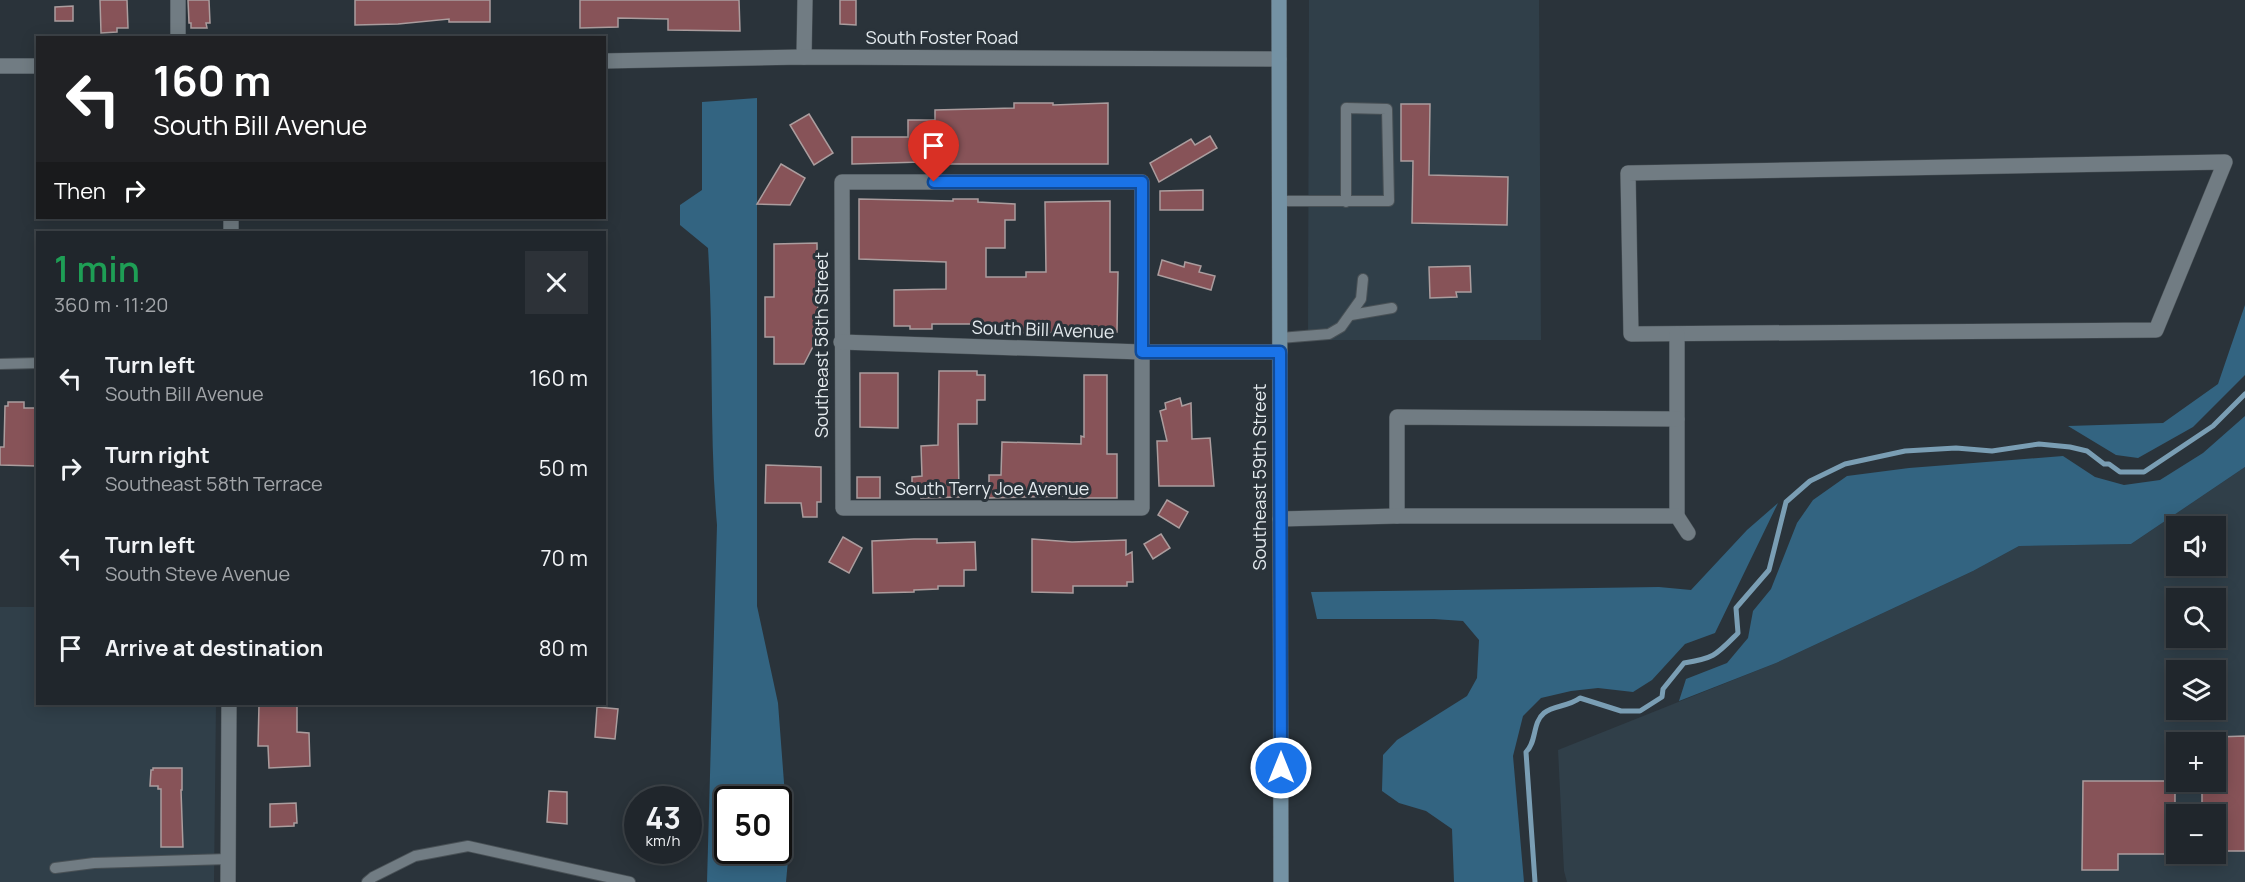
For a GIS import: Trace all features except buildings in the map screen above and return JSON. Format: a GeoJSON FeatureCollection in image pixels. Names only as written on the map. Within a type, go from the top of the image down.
{"type":"FeatureCollection","features":[{"type":"Feature","properties":{"kind":"main road","name":"Southeast 59th Street"},"geometry":{"type":"LineString","coordinates":[[1279,0],[1281,882]]}},
{"type":"Feature","properties":{"kind":"street"},"geometry":{"type":"LineString","coordinates":[[178,0],[178,36]]}},
{"type":"Feature","properties":{"kind":"street"},"geometry":{"type":"LineString","coordinates":[[804,57],[805,0]]}},
{"type":"Feature","properties":{"kind":"street","name":"South Foster Road"},"geometry":{"type":"LineString","coordinates":[[606,61],[804,57],[1279,59]]}},
{"type":"Feature","properties":{"kind":"street"},"geometry":{"type":"LineString","coordinates":[[0,66],[36,66]]}},
{"type":"Feature","properties":{"kind":"street"},"geometry":{"type":"LineString","coordinates":[[2225,162],[2157,330],[1677,334],[1631,334],[1628,172],[2225,162]]}},
{"type":"Feature","properties":{"kind":"street","name":"Southeast 58th Street"},"geometry":{"type":"LineString","coordinates":[[843,508],[842,182],[1142,182],[1142,352]]}},
{"type":"Feature","properties":{"kind":"street"},"geometry":{"type":"LineString","coordinates":[[1677,334],[1677,516],[1688,532]]}},
{"type":"Feature","properties":{"kind":"street","name":"South Bill Avenue"},"geometry":{"type":"LineString","coordinates":[[841,342],[1142,352],[1280,345]]}},
{"type":"Feature","properties":{"kind":"street","name":"South Terry Joe Avenue"},"geometry":{"type":"LineString","coordinates":[[843,508],[1142,508],[1142,352]]}},
{"type":"Feature","properties":{"kind":"street"},"geometry":{"type":"LineString","coordinates":[[1396,516],[1396,417],[1677,419]]}},
{"type":"Feature","properties":{"kind":"street"},"geometry":{"type":"LineString","coordinates":[[1280,519],[1396,516],[1677,516]]}},
{"type":"Feature","properties":{"kind":"street"},"geometry":{"type":"LineString","coordinates":[[228,882],[229,705]]}},
{"type":"Feature","properties":{"kind":"lane"},"geometry":{"type":"LineString","coordinates":[[1279,201],[1346,201],[1389,201],[1387,109],[1346,108],[1346,201]]}},
{"type":"Feature","properties":{"kind":"lane"},"geometry":{"type":"LineString","coordinates":[[1280,345],[1329,334],[1341,327],[1361,299],[1363,279]]}},
{"type":"Feature","properties":{"kind":"lane"},"geometry":{"type":"LineString","coordinates":[[1351,315],[1392,308]]}},
{"type":"Feature","properties":{"kind":"lane"},"geometry":{"type":"LineString","coordinates":[[0,364],[36,363]]}},
{"type":"Feature","properties":{"kind":"lane"},"geometry":{"type":"LineString","coordinates":[[367,882],[415,856],[468,846],[630,882]]}},
{"type":"Feature","properties":{"kind":"lane"},"geometry":{"type":"LineString","coordinates":[[55,868],[94,863],[228,859]]}},
{"type":"Feature","properties":{"kind":"shaded area"},"geometry":{"type":"Polygon","coordinates":[[[1309,0],[1539,0],[1541,340],[1308,340],[1309,0]]]}},
{"type":"Feature","properties":{"kind":"shaded area"},"geometry":{"type":"Polygon","coordinates":[[[757,98],[757,606],[778,703],[784,786],[714,786],[714,864],[788,864],[786,882],[707,882],[717,525],[713,456],[710,283],[708,248],[680,225],[680,205],[702,190],[702,102],[757,98]]]}},
{"type":"Feature","properties":{"kind":"shaded area"},"geometry":{"type":"Polygon","coordinates":[[[2245,305],[2245,375],[2193,427],[2138,458],[2116,455],[2068,426],[2163,423],[2218,384],[2245,305]]]}},
{"type":"Feature","properties":{"kind":"shaded area"},"geometry":{"type":"Polygon","coordinates":[[[2245,416],[2245,467],[2172,516],[2166,516],[2166,520],[2131,544],[2019,546],[1973,571],[1776,663],[1679,701],[1686,679],[1727,663],[1748,638],[1753,611],[1771,589],[1797,523],[1813,500],[1847,476],[1909,468],[2063,456],[2095,477],[2124,485],[2160,480],[2203,453],[2245,416]]]}},
{"type":"Feature","properties":{"kind":"shaded area"},"geometry":{"type":"Polygon","coordinates":[[[2245,467],[2245,882],[1567,882],[1564,871],[1558,750],[1776,663],[1973,571],[2019,546],[2131,544],[2166,520],[2166,576],[2226,576],[2226,516],[2172,516],[2245,467]]]}},
{"type":"Feature","properties":{"kind":"shaded area"},"geometry":{"type":"Polygon","coordinates":[[[1778,503],[1715,633],[1685,644],[1652,680],[1633,692],[1598,688],[1571,691],[1541,698],[1523,716],[1513,756],[1524,882],[1454,882],[1452,829],[1426,811],[1399,803],[1382,791],[1383,755],[1397,740],[1467,696],[1477,678],[1479,640],[1463,621],[1317,619],[1311,592],[1659,587],[1691,590],[1747,530],[1778,503]]]}},
{"type":"Feature","properties":{"kind":"shaded area"},"geometry":{"type":"Polygon","coordinates":[[[0,607],[36,607],[36,705],[216,705],[214,882],[0,882],[0,607]]]}},
{"type":"Feature","properties":{"kind":"waterway"},"geometry":{"type":"LineString","coordinates":[[1535,882],[1526,752],[1532,743],[1540,717],[1548,710],[1580,698],[1621,711],[1640,711],[1662,697],[1663,689],[1684,663],[1709,657],[1719,651],[1738,633],[1736,608],[1769,570],[1786,502],[1810,481],[1845,464],[1905,451],[1956,448],[1992,451],[2039,444],[2087,451],[2104,464],[2109,464],[2120,472],[2144,472],[2213,426],[2245,394]]}},
{"type":"Feature","properties":{"kind":"route"},"geometry":{"type":"LineString","coordinates":[[934,182],[1142,182],[1142,352],[1280,352],[1281,768]]}}]}
